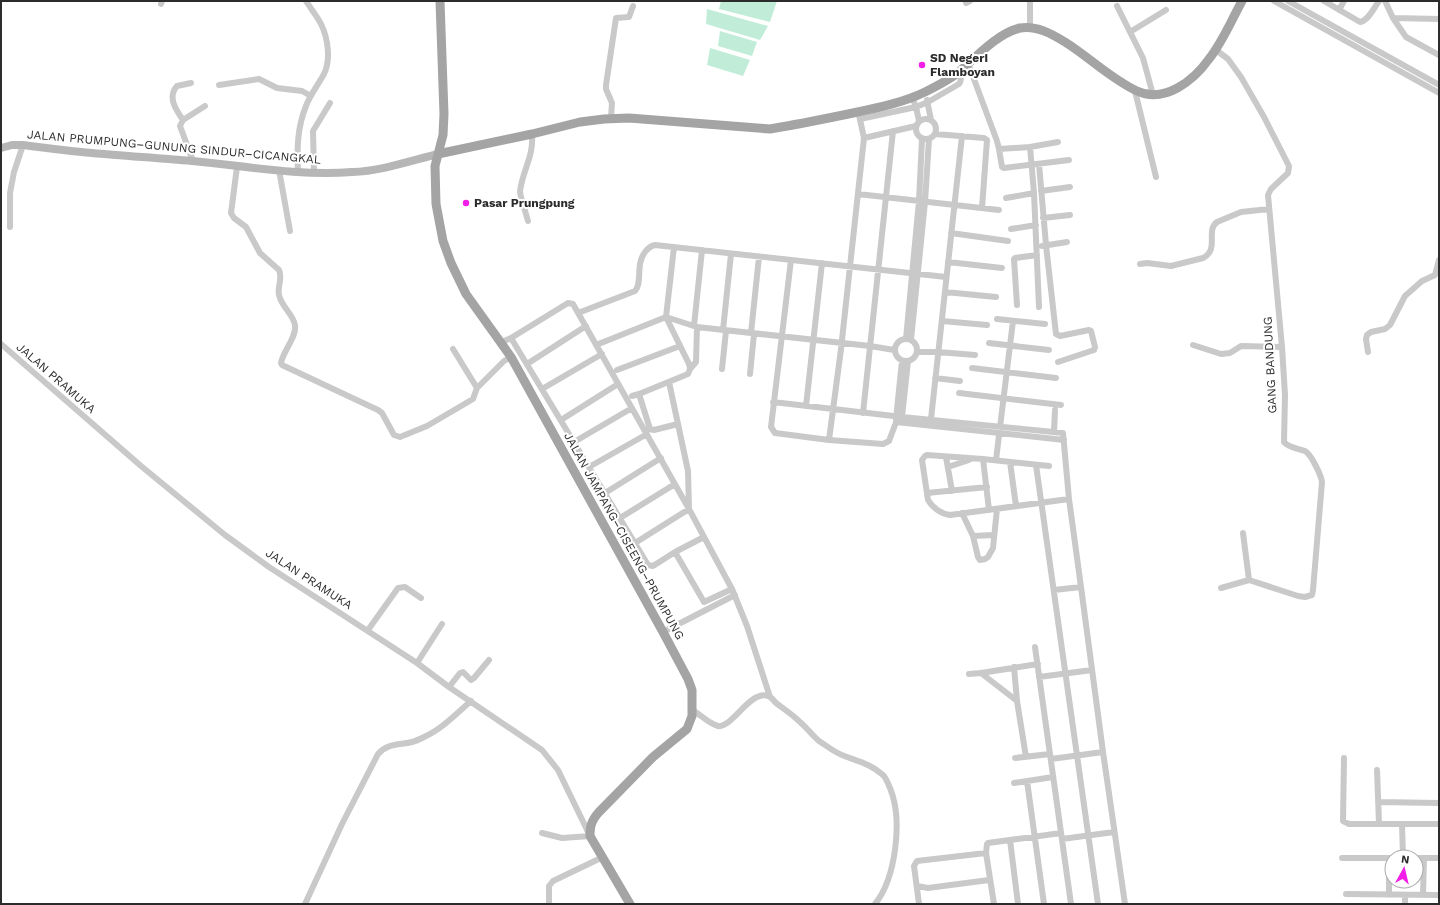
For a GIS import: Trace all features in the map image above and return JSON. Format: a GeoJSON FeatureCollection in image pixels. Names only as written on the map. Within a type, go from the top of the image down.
{"type":"FeatureCollection","features":[{"type":"Feature","properties":{"kind":"main road","name":"JALAN JAMPANG–CISEENG–PRUMPUNG"},"geometry":{"type":"LineString","coordinates":[[440,1],[444,114],[443,135],[435,166],[436,204],[443,241],[456,276],[466,294],[506,340],[511,357],[663,632],[688,679],[692,690],[692,716],[687,729],[653,757],[592,820],[590,826],[590,836]]}},
{"type":"Feature","properties":{"kind":"main road"},"geometry":{"type":"LineString","coordinates":[[438,154],[580,122],[611,118],[629,118],[770,129],[859,116],[924,93],[949,79],[1003,35],[1018,28],[1030,27],[1049,33],[1060,39],[1081,52],[1104,71],[1142,93],[1165,94],[1188,81],[1203,67],[1216,50],[1242,1]]}},
{"type":"Feature","properties":{"kind":"main road","name":"JALAN PRUMPUNG–GUNUNG SINDUR–CICANGKAL"},"geometry":{"type":"LineString","coordinates":[[1,148],[12,145],[23,145],[92,153],[192,161],[237,167],[298,172],[362,172],[438,154]]}},
{"type":"Feature","properties":{"kind":"main road"},"geometry":{"type":"LineString","coordinates":[[590,836],[629,904]]}},
{"type":"Feature","properties":{"kind":"street"},"geometry":{"type":"LineString","coordinates":[[298,172],[297,144],[300,124],[306,106],[325,72],[328,58],[324,30],[321,22],[306,1]]}},
{"type":"Feature","properties":{"kind":"street"},"geometry":{"type":"LineString","coordinates":[[1030,1],[1030,27]]}},
{"type":"Feature","properties":{"kind":"street"},"geometry":{"type":"LineString","coordinates":[[1274,1],[1439,93]]}},
{"type":"Feature","properties":{"kind":"street"},"geometry":{"type":"LineString","coordinates":[[1288,1],[1439,85]]}},
{"type":"Feature","properties":{"kind":"street"},"geometry":{"type":"LineString","coordinates":[[1324,1],[1360,22],[1363,22],[1378,1]]}},
{"type":"Feature","properties":{"kind":"street"},"geometry":{"type":"LineString","coordinates":[[1338,10],[1344,1]]}},
{"type":"Feature","properties":{"kind":"street"},"geometry":{"type":"LineString","coordinates":[[1385,1],[1393,18],[1406,38],[1436,51],[1439,55]]}},
{"type":"Feature","properties":{"kind":"street"},"geometry":{"type":"LineString","coordinates":[[611,118],[612,103],[606,89],[606,85],[616,18],[629,17],[633,6]]}},
{"type":"Feature","properties":{"kind":"street"},"geometry":{"type":"LineString","coordinates":[[1117,6],[1143,58],[1153,94]]}},
{"type":"Feature","properties":{"kind":"street"},"geometry":{"type":"LineString","coordinates":[[1130,32],[1166,10]]}},
{"type":"Feature","properties":{"kind":"street"},"geometry":{"type":"LineString","coordinates":[[1393,18],[1439,19]]}},
{"type":"Feature","properties":{"kind":"street","name":"GANG BANDUNG"},"geometry":{"type":"LineString","coordinates":[[1216,50],[1228,59],[1241,77],[1271,129],[1289,166],[1287,174],[1269,192],[1269,209],[1285,395],[1284,442],[1288,446],[1308,453],[1319,472],[1321,479],[1313,593],[1310,597],[1298,596],[1249,580]]}},
{"type":"Feature","properties":{"kind":"street"},"geometry":{"type":"LineString","coordinates":[[968,63],[997,141],[1002,167],[1032,166],[1069,160]]}},
{"type":"Feature","properties":{"kind":"street"},"geometry":{"type":"LineString","coordinates":[[829,440],[842,343],[864,138],[859,116],[916,107],[928,102],[959,84],[961,78],[958,72]]}},
{"type":"Feature","properties":{"kind":"street"},"geometry":{"type":"LineString","coordinates":[[219,85],[259,79],[277,88],[302,91],[311,96]]}},
{"type":"Feature","properties":{"kind":"street"},"geometry":{"type":"LineString","coordinates":[[183,120],[174,108],[172,97],[173,92],[177,86],[191,83]]}},
{"type":"Feature","properties":{"kind":"street"},"geometry":{"type":"LineString","coordinates":[[1136,90],[1156,177]]}},
{"type":"Feature","properties":{"kind":"street"},"geometry":{"type":"LineString","coordinates":[[924,93],[928,102],[931,120],[936,127],[935,134]]}},
{"type":"Feature","properties":{"kind":"street"},"geometry":{"type":"LineString","coordinates":[[912,97],[916,107],[918,123],[916,134],[926,139]]}},
{"type":"Feature","properties":{"kind":"street"},"geometry":{"type":"LineString","coordinates":[[314,172],[313,131],[330,103]]}},
{"type":"Feature","properties":{"kind":"street"},"geometry":{"type":"LineString","coordinates":[[192,161],[180,126],[183,120],[205,106]]}},
{"type":"Feature","properties":{"kind":"street"},"geometry":{"type":"LineString","coordinates":[[864,138],[893,131],[918,123],[925,119],[931,120]]}},
{"type":"Feature","properties":{"kind":"street"},"geometry":{"type":"LineString","coordinates":[[863,413],[893,131]]}},
{"type":"Feature","properties":{"kind":"street"},"geometry":{"type":"LineString","coordinates":[[528,221],[520,197],[520,192],[530,158],[532,134]]}},
{"type":"Feature","properties":{"kind":"street"},"geometry":{"type":"LineString","coordinates":[[926,139],[935,134],[984,138],[987,140],[982,208]]}},
{"type":"Feature","properties":{"kind":"street"},"geometry":{"type":"LineString","coordinates":[[931,419],[962,136]]}},
{"type":"Feature","properties":{"kind":"street"},"geometry":{"type":"LineString","coordinates":[[908,339],[922,201],[926,139]]}},
{"type":"Feature","properties":{"kind":"street"},"geometry":{"type":"LineString","coordinates":[[999,149],[1030,147],[1058,142]]}},
{"type":"Feature","properties":{"kind":"street"},"geometry":{"type":"LineString","coordinates":[[10,227],[10,193],[14,172],[23,145]]}},
{"type":"Feature","properties":{"kind":"street"},"geometry":{"type":"LineString","coordinates":[[1030,147],[1036,225],[1039,307]]}},
{"type":"Feature","properties":{"kind":"street"},"geometry":{"type":"LineString","coordinates":[[1039,164],[1056,334],[1060,336],[1089,330],[1091,331],[1095,347],[1094,350],[1058,362]]}},
{"type":"Feature","properties":{"kind":"street"},"geometry":{"type":"LineString","coordinates":[[237,167],[232,213],[234,218],[246,227],[260,252],[279,270],[278,293],[296,326],[294,334],[282,358],[282,365],[378,410],[382,413],[394,435],[397,437],[406,435],[427,426],[473,399],[477,388],[504,361],[511,357]]}},
{"type":"Feature","properties":{"kind":"street"},"geometry":{"type":"LineString","coordinates":[[278,170],[290,231]]}},
{"type":"Feature","properties":{"kind":"street"},"geometry":{"type":"LineString","coordinates":[[1041,191],[1070,187]]}},
{"type":"Feature","properties":{"kind":"street"},"geometry":{"type":"LineString","coordinates":[[1006,198],[1034,193]]}},
{"type":"Feature","properties":{"kind":"street"},"geometry":{"type":"LineString","coordinates":[[858,194],[999,210]]}},
{"type":"Feature","properties":{"kind":"street"},"geometry":{"type":"LineString","coordinates":[[1140,264],[1148,263],[1171,266],[1203,258],[1208,255],[1212,249],[1212,230],[1214,224],[1240,212],[1269,209]]}},
{"type":"Feature","properties":{"kind":"street"},"geometry":{"type":"LineString","coordinates":[[1044,218],[1070,215]]}},
{"type":"Feature","properties":{"kind":"street"},"geometry":{"type":"LineString","coordinates":[[1011,229],[1036,225]]}},
{"type":"Feature","properties":{"kind":"street"},"geometry":{"type":"LineString","coordinates":[[951,234],[1008,240]]}},
{"type":"Feature","properties":{"kind":"street"},"geometry":{"type":"LineString","coordinates":[[1037,246],[1067,242]]}},
{"type":"Feature","properties":{"kind":"street"},"geometry":{"type":"LineString","coordinates":[[578,313],[635,291],[638,286],[640,261],[649,248],[655,245],[946,277]]}},
{"type":"Feature","properties":{"kind":"street"},"geometry":{"type":"LineString","coordinates":[[674,247],[666,317],[690,369]]}},
{"type":"Feature","properties":{"kind":"street"},"geometry":{"type":"LineString","coordinates":[[632,396],[688,374],[696,362],[696,327],[702,250]]}},
{"type":"Feature","properties":{"kind":"street"},"geometry":{"type":"LineString","coordinates":[[722,369],[731,254]]}},
{"type":"Feature","properties":{"kind":"street"},"geometry":{"type":"LineString","coordinates":[[1016,305],[1014,259],[1037,255]]}},
{"type":"Feature","properties":{"kind":"street"},"geometry":{"type":"LineString","coordinates":[[750,374],[759,257]]}},
{"type":"Feature","properties":{"kind":"street"},"geometry":{"type":"LineString","coordinates":[[791,260],[783,337],[773,402],[771,427],[775,433],[829,440],[883,444],[889,441],[898,421],[905,361]]}},
{"type":"Feature","properties":{"kind":"street"},"geometry":{"type":"LineString","coordinates":[[1368,352],[1366,339],[1368,335],[1371,332],[1390,325],[1405,296],[1422,281],[1435,274],[1439,260]]}},
{"type":"Feature","properties":{"kind":"street"},"geometry":{"type":"LineString","coordinates":[[948,262],[1002,268]]}},
{"type":"Feature","properties":{"kind":"street"},"geometry":{"type":"LineString","coordinates":[[806,406],[822,263]]}},
{"type":"Feature","properties":{"kind":"street"},"geometry":{"type":"LineString","coordinates":[[945,292],[996,297]]}},
{"type":"Feature","properties":{"kind":"street"},"geometry":{"type":"LineString","coordinates":[[704,537],[675,552],[653,566],[648,565],[527,364],[506,340],[568,303],[573,304],[689,509],[734,592],[755,648],[770,696],[829,748],[868,765],[883,775],[887,780],[893,796],[896,811],[897,832],[891,868],[879,898],[874,904]]}},
{"type":"Feature","properties":{"kind":"street"},"geometry":{"type":"LineString","coordinates":[[596,344],[666,317],[696,327],[870,346],[894,350]]}},
{"type":"Feature","properties":{"kind":"street"},"geometry":{"type":"LineString","coordinates":[[997,319],[1045,324]]}},
{"type":"Feature","properties":{"kind":"street"},"geometry":{"type":"LineString","coordinates":[[942,321],[987,326]]}},
{"type":"Feature","properties":{"kind":"street"},"geometry":{"type":"LineString","coordinates":[[996,460],[1013,321]]}},
{"type":"Feature","properties":{"kind":"street"},"geometry":{"type":"LineString","coordinates":[[527,364],[586,326]]}},
{"type":"Feature","properties":{"kind":"street"},"geometry":{"type":"LineString","coordinates":[[908,339],[917,347],[916,356],[905,361],[898,359],[894,350],[898,342],[908,339]]}},
{"type":"Feature","properties":{"kind":"street"},"geometry":{"type":"LineString","coordinates":[[989,343],[1049,350]]}},
{"type":"Feature","properties":{"kind":"street","name":"JALAN PRAMUKA"},"geometry":{"type":"LineString","coordinates":[[1,344],[130,456],[225,535],[269,567],[417,663],[542,750],[558,770],[590,836]]}},
{"type":"Feature","properties":{"kind":"street"},"geometry":{"type":"LineString","coordinates":[[1193,345],[1221,354],[1230,352],[1241,346],[1282,347]]}},
{"type":"Feature","properties":{"kind":"street"},"geometry":{"type":"LineString","coordinates":[[617,370],[680,346]]}},
{"type":"Feature","properties":{"kind":"street"},"geometry":{"type":"LineString","coordinates":[[453,349],[477,388]]}},
{"type":"Feature","properties":{"kind":"street"},"geometry":{"type":"LineString","coordinates":[[917,352],[938,352],[975,356]]}},
{"type":"Feature","properties":{"kind":"street"},"geometry":{"type":"LineString","coordinates":[[542,389],[602,354]]}},
{"type":"Feature","properties":{"kind":"street"},"geometry":{"type":"LineString","coordinates":[[972,368],[1056,378]]}},
{"type":"Feature","properties":{"kind":"street"},"geometry":{"type":"LineString","coordinates":[[936,378],[960,381]]}},
{"type":"Feature","properties":{"kind":"street"},"geometry":{"type":"LineString","coordinates":[[669,382],[688,471],[689,509]]}},
{"type":"Feature","properties":{"kind":"street"},"geometry":{"type":"LineString","coordinates":[[560,420],[618,384]]}},
{"type":"Feature","properties":{"kind":"street"},"geometry":{"type":"LineString","coordinates":[[959,393],[1061,405]]}},
{"type":"Feature","properties":{"kind":"street"},"geometry":{"type":"LineString","coordinates":[[639,394],[650,429],[654,430],[678,424]]}},
{"type":"Feature","properties":{"kind":"street"},"geometry":{"type":"LineString","coordinates":[[773,402],[863,413],[898,421],[999,430],[1063,432],[1069,499],[1102,752],[1125,904]]}},
{"type":"Feature","properties":{"kind":"street"},"geometry":{"type":"LineString","coordinates":[[574,442],[632,408]]}},
{"type":"Feature","properties":{"kind":"street"},"geometry":{"type":"LineString","coordinates":[[1054,432],[1055,410]]}},
{"type":"Feature","properties":{"kind":"street"},"geometry":{"type":"LineString","coordinates":[[898,421],[931,419],[1064,440]]}},
{"type":"Feature","properties":{"kind":"street"},"geometry":{"type":"LineString","coordinates":[[589,467],[647,434]]}},
{"type":"Feature","properties":{"kind":"street"},"geometry":{"type":"LineString","coordinates":[[1049,466],[996,460],[927,455],[922,460],[930,504],[946,514],[989,510],[1069,499]]}},
{"type":"Feature","properties":{"kind":"street"},"geometry":{"type":"LineString","coordinates":[[946,457],[952,491]]}},
{"type":"Feature","properties":{"kind":"street"},"geometry":{"type":"LineString","coordinates":[[605,493],[660,458]]}},
{"type":"Feature","properties":{"kind":"street"},"geometry":{"type":"LineString","coordinates":[[948,467],[973,458]]}},
{"type":"Feature","properties":{"kind":"street"},"geometry":{"type":"LineString","coordinates":[[983,459],[989,510]]}},
{"type":"Feature","properties":{"kind":"street"},"geometry":{"type":"LineString","coordinates":[[1010,462],[1016,506]]}},
{"type":"Feature","properties":{"kind":"street"},"geometry":{"type":"LineString","coordinates":[[1036,465],[1098,904]]}},
{"type":"Feature","properties":{"kind":"street"},"geometry":{"type":"LineString","coordinates":[[620,518],[675,484]]}},
{"type":"Feature","properties":{"kind":"street"},"geometry":{"type":"LineString","coordinates":[[927,493],[986,487]]}},
{"type":"Feature","properties":{"kind":"street"},"geometry":{"type":"LineString","coordinates":[[635,543],[689,509]]}},
{"type":"Feature","properties":{"kind":"street"},"geometry":{"type":"LineString","coordinates":[[962,513],[972,536],[978,557],[980,560],[983,560],[988,557],[993,548],[997,509]]}},
{"type":"Feature","properties":{"kind":"street"},"geometry":{"type":"LineString","coordinates":[[1221,588],[1249,580],[1243,533]]}},
{"type":"Feature","properties":{"kind":"street"},"geometry":{"type":"LineString","coordinates":[[972,536],[994,535]]}},
{"type":"Feature","properties":{"kind":"street"},"geometry":{"type":"LineString","coordinates":[[675,552],[704,602],[734,592]]}},
{"type":"Feature","properties":{"kind":"street"},"geometry":{"type":"LineString","coordinates":[[368,630],[398,588],[405,587],[421,598]]}},
{"type":"Feature","properties":{"kind":"street"},"geometry":{"type":"LineString","coordinates":[[1054,590],[1081,587]]}},
{"type":"Feature","properties":{"kind":"street"},"geometry":{"type":"LineString","coordinates":[[663,632],[734,592]]}},
{"type":"Feature","properties":{"kind":"street"},"geometry":{"type":"LineString","coordinates":[[417,663],[442,624]]}},
{"type":"Feature","properties":{"kind":"street"},"geometry":{"type":"LineString","coordinates":[[1035,647],[1071,904]]}},
{"type":"Feature","properties":{"kind":"street"},"geometry":{"type":"LineString","coordinates":[[449,686],[460,673],[463,672],[471,680],[489,660]]}},
{"type":"Feature","properties":{"kind":"street"},"geometry":{"type":"LineString","coordinates":[[969,674],[1038,664]]}},
{"type":"Feature","properties":{"kind":"street"},"geometry":{"type":"LineString","coordinates":[[1014,668],[1017,701],[1026,757]]}},
{"type":"Feature","properties":{"kind":"street"},"geometry":{"type":"LineString","coordinates":[[1039,677],[1092,670]]}},
{"type":"Feature","properties":{"kind":"street"},"geometry":{"type":"LineString","coordinates":[[981,673],[1017,701]]}},
{"type":"Feature","properties":{"kind":"street"},"geometry":{"type":"LineString","coordinates":[[692,710],[713,724],[719,726],[733,719],[743,706],[750,701],[763,696],[770,696]]}},
{"type":"Feature","properties":{"kind":"street"},"geometry":{"type":"LineString","coordinates":[[305,904],[342,824],[381,750],[396,744],[414,742],[426,737],[441,728],[471,700]]}},
{"type":"Feature","properties":{"kind":"street"},"geometry":{"type":"LineString","coordinates":[[1015,758],[1077,756],[1102,752]]}},
{"type":"Feature","properties":{"kind":"street"},"geometry":{"type":"LineString","coordinates":[[1344,758],[1343,822],[1349,824],[1439,824]]}},
{"type":"Feature","properties":{"kind":"street"},"geometry":{"type":"LineString","coordinates":[[1377,770],[1379,824]]}},
{"type":"Feature","properties":{"kind":"street"},"geometry":{"type":"LineString","coordinates":[[1014,782],[1053,777]]}},
{"type":"Feature","properties":{"kind":"street"},"geometry":{"type":"LineString","coordinates":[[1027,781],[1044,904]]}},
{"type":"Feature","properties":{"kind":"street"},"geometry":{"type":"LineString","coordinates":[[1378,802],[1439,804]]}},
{"type":"Feature","properties":{"kind":"street"},"geometry":{"type":"LineString","coordinates":[[1402,824],[1403,849]]}},
{"type":"Feature","properties":{"kind":"street"},"geometry":{"type":"LineString","coordinates":[[994,904],[989,880],[986,853],[988,843],[1035,836],[1088,835],[1114,832]]}},
{"type":"Feature","properties":{"kind":"street"},"geometry":{"type":"LineString","coordinates":[[542,833],[562,838],[590,836]]}},
{"type":"Feature","properties":{"kind":"street"},"geometry":{"type":"LineString","coordinates":[[1010,840],[1018,904]]}},
{"type":"Feature","properties":{"kind":"street"},"geometry":{"type":"LineString","coordinates":[[919,904],[914,866],[918,861],[986,853]]}},
{"type":"Feature","properties":{"kind":"street"},"geometry":{"type":"LineString","coordinates":[[549,904],[549,886],[553,881],[602,857]]}},
{"type":"Feature","properties":{"kind":"street"},"geometry":{"type":"LineString","coordinates":[[1342,858],[1384,858]]}},
{"type":"Feature","properties":{"kind":"street"},"geometry":{"type":"LineString","coordinates":[[1424,858],[1439,858]]}},
{"type":"Feature","properties":{"kind":"street"},"geometry":{"type":"LineString","coordinates":[[917,886],[928,888],[989,880]]}},
{"type":"Feature","properties":{"kind":"street"},"geometry":{"type":"LineString","coordinates":[[1389,889],[1389,895]]}},
{"type":"Feature","properties":{"kind":"street"},"geometry":{"type":"LineString","coordinates":[[1423,889],[1423,895]]}},
{"type":"Feature","properties":{"kind":"street"},"geometry":{"type":"LineString","coordinates":[[1346,894],[1404,896],[1439,895]]}},
{"type":"Feature","properties":{"kind":"street"},"geometry":{"type":"LineString","coordinates":[[1404,896],[1404,904]]}},
{"type":"Feature","properties":{"kind":"shaded area"},"geometry":{"type":"Polygon","coordinates":[[[721,1],[777,1],[770,22],[719,9],[721,1]]]}},
{"type":"Feature","properties":{"kind":"shaded area"},"geometry":{"type":"Polygon","coordinates":[[[707,9],[768,26],[760,40],[706,24],[707,9]]]}},
{"type":"Feature","properties":{"kind":"shaded area"},"geometry":{"type":"Polygon","coordinates":[[[720,31],[757,42],[752,56],[718,46],[720,31]]]}},
{"type":"Feature","properties":{"kind":"shaded area"},"geometry":{"type":"Polygon","coordinates":[[[710,48],[750,60],[743,76],[707,65],[710,48]]]}},
{"type":"Feature","properties":{"kind":"place","name":"SD Negeri Flamboyan"},"geometry":{"type":"Point","coordinates":[922,65]}},
{"type":"Feature","properties":{"kind":"place","name":"Pasar Prungpung"},"geometry":{"type":"Point","coordinates":[466,203]}}]}
